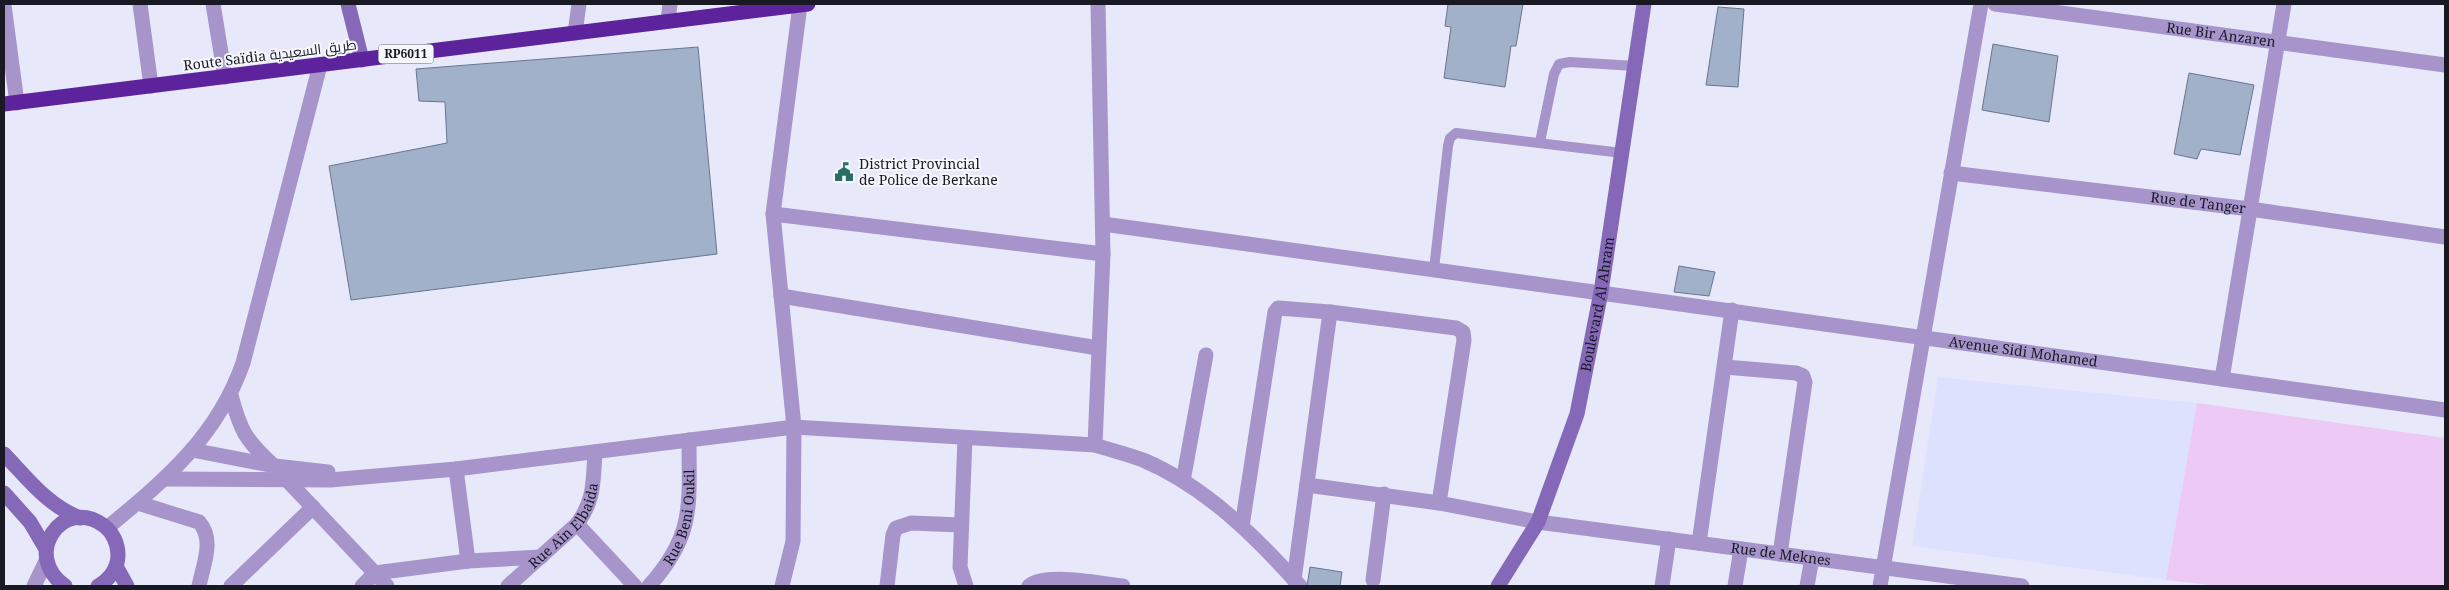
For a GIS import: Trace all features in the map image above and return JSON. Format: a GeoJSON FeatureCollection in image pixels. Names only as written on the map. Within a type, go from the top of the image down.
{"type":"FeatureCollection","features":[{"type":"Feature","properties":{"kind":"highway","name":"Route Saïdia طريق السعيدية"},"geometry":{"type":"LineString","coordinates":[[10,104],[804,4]]}},
{"type":"Feature","properties":{"kind":"street"},"geometry":{"type":"LineString","coordinates":[[140,4],[151,86]]}},
{"type":"Feature","properties":{"kind":"street"},"geometry":{"type":"LineString","coordinates":[[213,4],[225,77]]}},
{"type":"Feature","properties":{"kind":"street"},"geometry":{"type":"LineString","coordinates":[[348,4],[362,60]]}},
{"type":"Feature","properties":{"kind":"street"},"geometry":{"type":"LineString","coordinates":[[575,33],[579,4]]}},
{"type":"Feature","properties":{"kind":"street"},"geometry":{"type":"LineString","coordinates":[[668,21],[670,4]]}},
{"type":"Feature","properties":{"kind":"street"},"geometry":{"type":"LineString","coordinates":[[782,586],[793,541],[794,427],[773,214],[804,4]]}},
{"type":"Feature","properties":{"kind":"street"},"geometry":{"type":"LineString","coordinates":[[1095,446],[1103,254],[1098,4]]}},
{"type":"Feature","properties":{"kind":"street","name":"Boulevard Al Ahram"},"geometry":{"type":"LineString","coordinates":[[1498,586],[1538,522],[1577,414],[1589,364],[1601,292],[1644,4]]}},
{"type":"Feature","properties":{"kind":"street"},"geometry":{"type":"LineString","coordinates":[[1880,586],[1981,4]]}},
{"type":"Feature","properties":{"kind":"street","name":"Rue Bir Anzaren"},"geometry":{"type":"LineString","coordinates":[[1995,4],[2445,65]]}},
{"type":"Feature","properties":{"kind":"street"},"geometry":{"type":"LineString","coordinates":[[2222,378],[2284,4]]}},
{"type":"Feature","properties":{"kind":"street"},"geometry":{"type":"LineString","coordinates":[[4,5],[10,104]]}},
{"type":"Feature","properties":{"kind":"street"},"geometry":{"type":"LineString","coordinates":[[107,528],[166,479],[218,419],[231,394],[244,363],[320,65]]}},
{"type":"Feature","properties":{"kind":"street","name":"Rue de Tanger"},"geometry":{"type":"LineString","coordinates":[[1951,173],[2250,209],[2445,236]]}},
{"type":"Feature","properties":{"kind":"street"},"geometry":{"type":"LineString","coordinates":[[773,214],[1103,254]]}},
{"type":"Feature","properties":{"kind":"street","name":"Avenue Sidi Mohamed"},"geometry":{"type":"LineString","coordinates":[[1103,224],[2445,410]]}},
{"type":"Feature","properties":{"kind":"street"},"geometry":{"type":"LineString","coordinates":[[781,296],[1098,348]]}},
{"type":"Feature","properties":{"kind":"street"},"geometry":{"type":"LineString","coordinates":[[1242,526],[1275,312],[1278,308],[1330,312],[1456,328],[1463,332],[1464,340],[1439,503]]}},
{"type":"Feature","properties":{"kind":"street"},"geometry":{"type":"LineString","coordinates":[[1699,543],[1732,310]]}},
{"type":"Feature","properties":{"kind":"street"},"geometry":{"type":"LineString","coordinates":[[1297,583],[1307,486],[1330,312]]}},
{"type":"Feature","properties":{"kind":"street"},"geometry":{"type":"LineString","coordinates":[[1182,481],[1206,355]]}},
{"type":"Feature","properties":{"kind":"street"},"geometry":{"type":"LineString","coordinates":[[1725,367],[1796,373],[1803,376],[1805,382],[1780,554]]}},
{"type":"Feature","properties":{"kind":"street"},"geometry":{"type":"LineString","coordinates":[[231,394],[244,434],[253,448],[275,466]]}},
{"type":"Feature","properties":{"kind":"street"},"geometry":{"type":"LineString","coordinates":[[166,479],[330,480],[456,469],[794,427],[1095,446],[1142,460],[1182,481],[1242,526],[1297,583]]}},
{"type":"Feature","properties":{"kind":"street"},"geometry":{"type":"LineString","coordinates":[[966,438],[960,567],[966,586]]}},
{"type":"Feature","properties":{"kind":"street","name":"Rue Beni Oukil"},"geometry":{"type":"LineString","coordinates":[[649,586],[668,565],[683,533],[689,510],[689,440]]}},
{"type":"Feature","properties":{"kind":"street"},"geometry":{"type":"LineString","coordinates":[[192,450],[275,466],[332,472],[354,477]]}},
{"type":"Feature","properties":{"kind":"street","name":"Rue Ain Elbaida"},"geometry":{"type":"LineString","coordinates":[[508,586],[577,524],[590,504],[595,452]]}},
{"type":"Feature","properties":{"kind":"street"},"geometry":{"type":"LineString","coordinates":[[4,454],[44,497],[61,509],[80,518]]}},
{"type":"Feature","properties":{"kind":"street"},"geometry":{"type":"LineString","coordinates":[[456,469],[468,561]]}},
{"type":"Feature","properties":{"kind":"street"},"geometry":{"type":"LineString","coordinates":[[287,480],[388,586]]}},
{"type":"Feature","properties":{"kind":"street","name":"Rue de Meknes"},"geometry":{"type":"LineString","coordinates":[[1307,486],[1384,494],[1538,522],[2022,586]]}},
{"type":"Feature","properties":{"kind":"street"},"geometry":{"type":"LineString","coordinates":[[4,494],[30,522],[46,555],[50,572],[64,586]]}},
{"type":"Feature","properties":{"kind":"street"},"geometry":{"type":"LineString","coordinates":[[1373,580],[1384,494]]}},
{"type":"Feature","properties":{"kind":"street"},"geometry":{"type":"LineString","coordinates":[[138,502],[199,522],[206,530],[208,542],[199,586]]}},
{"type":"Feature","properties":{"kind":"street"},"geometry":{"type":"LineString","coordinates":[[231,586],[313,507]]}},
{"type":"Feature","properties":{"kind":"street"},"geometry":{"type":"LineString","coordinates":[[34,586],[46,555],[49,537],[57,527],[67,521],[80,518],[90,519],[107,528],[117,546],[116,566],[111,575],[98,586]]}},
{"type":"Feature","properties":{"kind":"street"},"geometry":{"type":"LineString","coordinates":[[887,586],[893,535],[896,528],[910,523],[961,525]]}},
{"type":"Feature","properties":{"kind":"street"},"geometry":{"type":"LineString","coordinates":[[577,524],[635,586]]}},
{"type":"Feature","properties":{"kind":"street"},"geometry":{"type":"LineString","coordinates":[[1662,586],[1669,539]]}},
{"type":"Feature","properties":{"kind":"street"},"geometry":{"type":"LineString","coordinates":[[1735,586],[1741,549]]}},
{"type":"Feature","properties":{"kind":"street"},"geometry":{"type":"LineString","coordinates":[[362,586],[375,573],[468,561],[541,557]]}},
{"type":"Feature","properties":{"kind":"street"},"geometry":{"type":"LineString","coordinates":[[1807,586],[1812,558]]}},
{"type":"Feature","properties":{"kind":"street"},"geometry":{"type":"LineString","coordinates":[[116,566],[127,586]]}},
{"type":"Feature","properties":{"kind":"street"},"geometry":{"type":"LineString","coordinates":[[1029,586],[1035,581],[1049,579],[1123,586]]}},
{"type":"Feature","properties":{"kind":"lane"},"geometry":{"type":"LineString","coordinates":[[1540,142],[1554,74],[1559,64],[1570,62],[1635,66]]}},
{"type":"Feature","properties":{"kind":"lane"},"geometry":{"type":"LineString","coordinates":[[1434,269],[1450,138],[1456,133],[1622,153]]}},
{"type":"Feature","properties":{"kind":"shaded area"},"geometry":{"type":"Polygon","coordinates":[[[1938,377],[2197,403],[2166,580],[1912,546],[1938,377]]]}},
{"type":"Feature","properties":{"kind":"shaded area"},"geometry":{"type":"Polygon","coordinates":[[[2197,403],[2445,438],[2445,586],[2218,586],[2166,580],[2197,403]]]}},
{"type":"Feature","properties":{"kind":"building"},"geometry":{"type":"Polygon","coordinates":[[[1448,4],[1523,4],[1516,46],[1511,46],[1505,87],[1444,78],[1451,27],[1445,26],[1448,4]]]}},
{"type":"Feature","properties":{"kind":"building"},"geometry":{"type":"Polygon","coordinates":[[[1718,7],[1744,9],[1738,87],[1706,85],[1718,7]]]}},
{"type":"Feature","properties":{"kind":"building"},"geometry":{"type":"Polygon","coordinates":[[[1993,44],[2058,56],[2049,122],[1982,110],[1993,44]]]}},
{"type":"Feature","properties":{"kind":"building"},"geometry":{"type":"Polygon","coordinates":[[[698,47],[717,254],[351,300],[329,166],[447,143],[445,102],[419,101],[416,69],[698,47]]]}},
{"type":"Feature","properties":{"kind":"building"},"geometry":{"type":"Polygon","coordinates":[[[2189,73],[2254,85],[2240,155],[2201,149],[2197,159],[2174,154],[2189,73]]]}},
{"type":"Feature","properties":{"kind":"building"},"geometry":{"type":"Polygon","coordinates":[[[1679,266],[1715,272],[1709,296],[1674,292],[1679,266]]]}},
{"type":"Feature","properties":{"kind":"building"},"geometry":{"type":"Polygon","coordinates":[[[1310,567],[1342,572],[1340,586],[1307,586],[1310,567]]]}},
{"type":"Feature","properties":{"kind":"place","name":"District Provincial de Police de Berkane"},"geometry":{"type":"Point","coordinates":[844,172]}}]}
